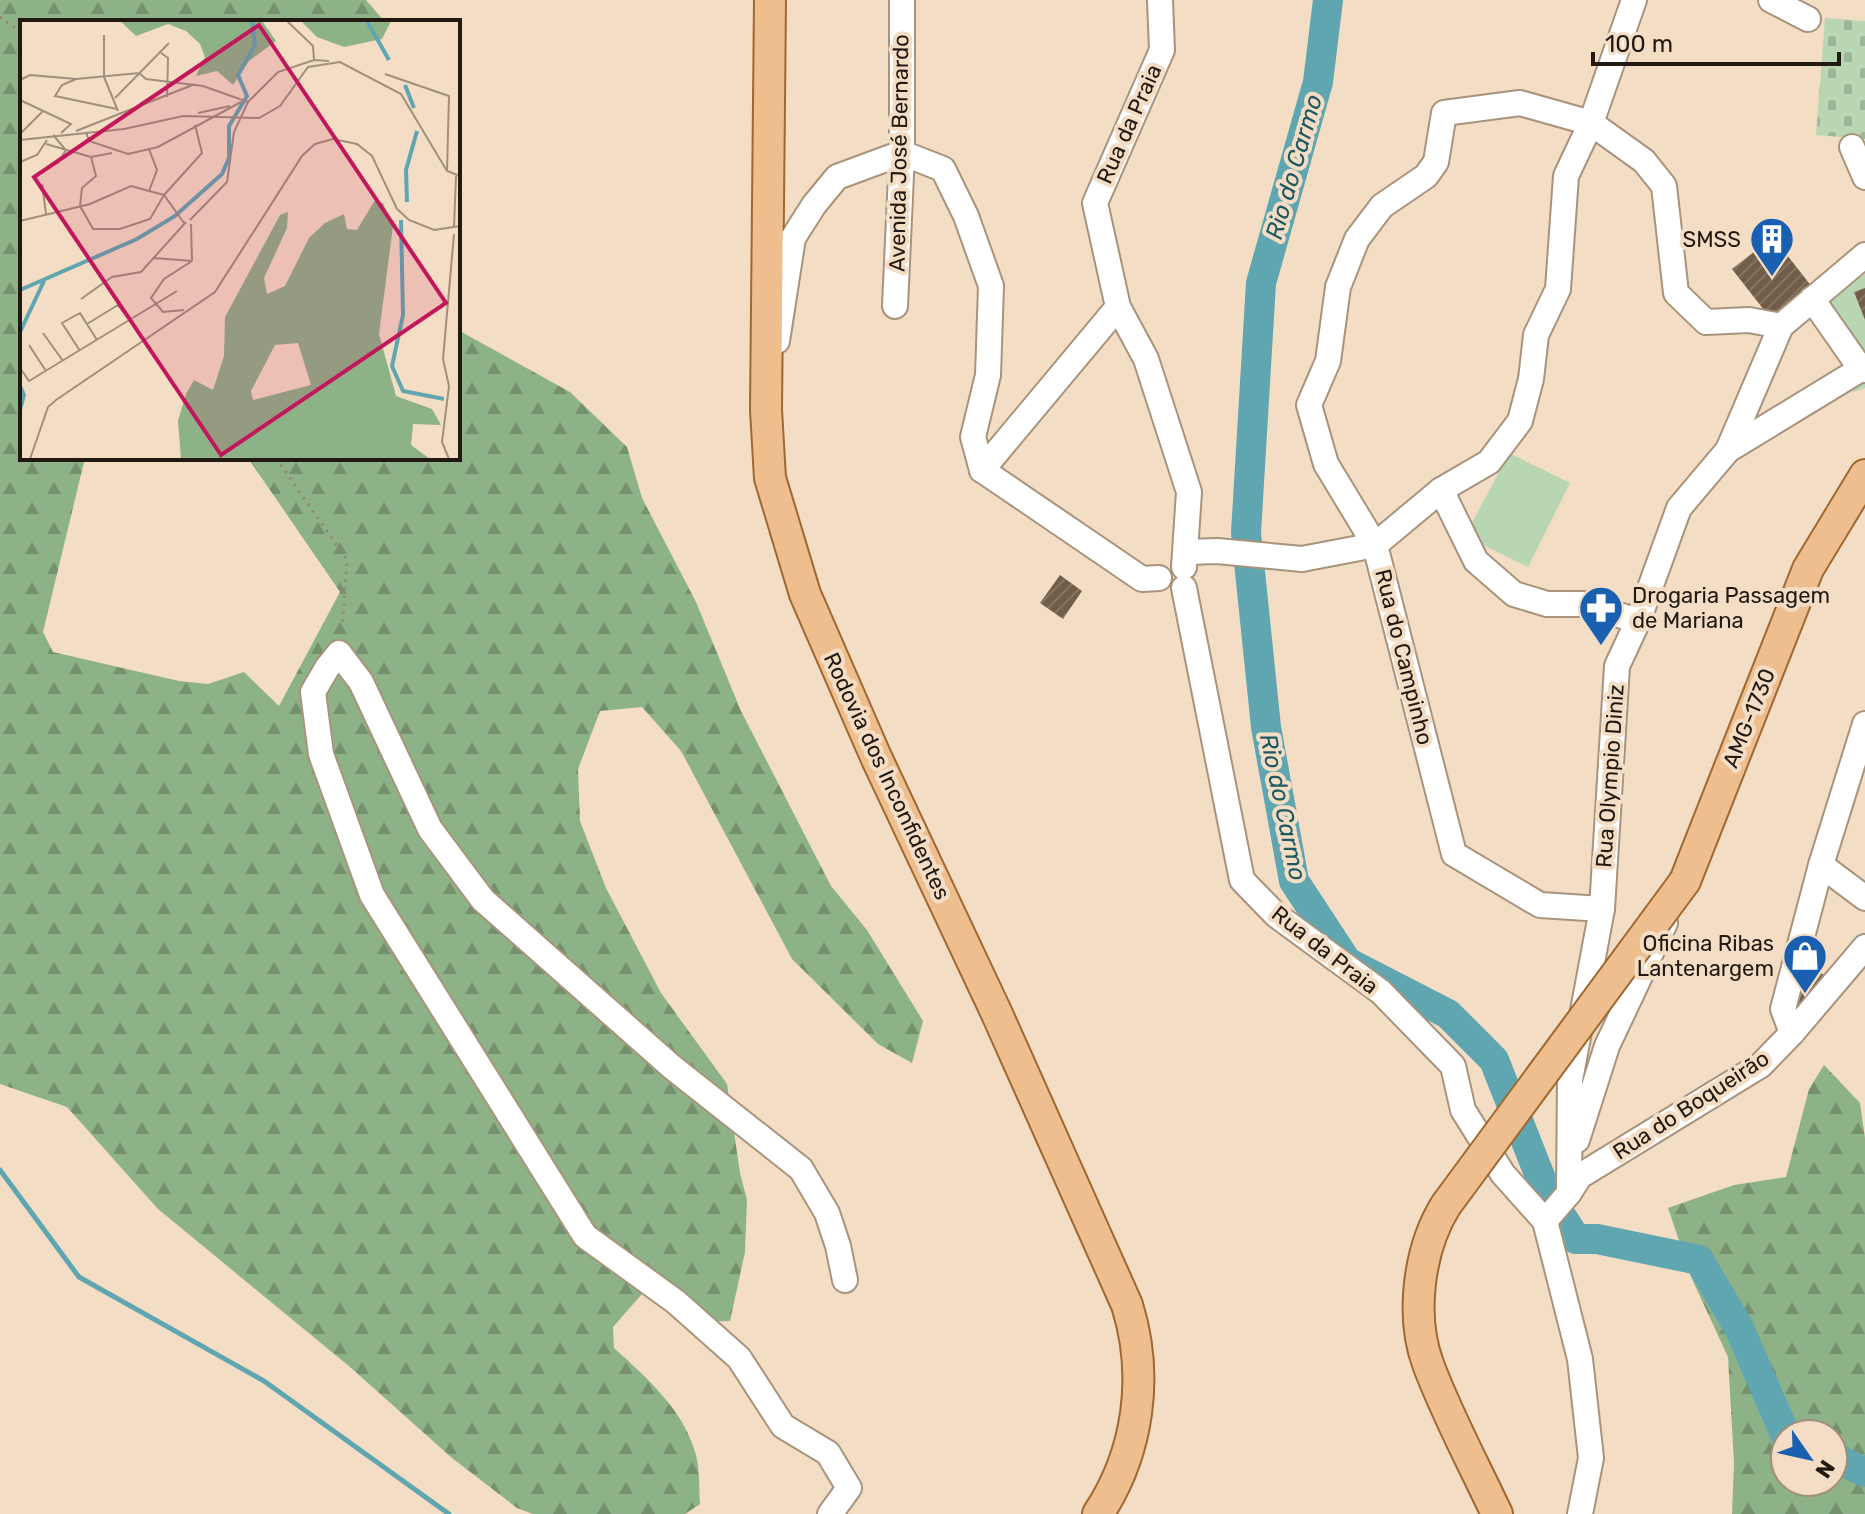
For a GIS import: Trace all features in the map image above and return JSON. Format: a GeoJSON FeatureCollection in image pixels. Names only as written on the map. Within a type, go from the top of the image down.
{"type":"FeatureCollection","features":[{"type":"Feature","properties":{"kind":"main road","name":"Rodovia dos Inconfidentes"},"geometry":{"type":"LineString","coordinates":[[770,0],[766,410],[770,478],[805,594],[876,757],[1036,1101],[1127,1305],[1136,1333],[1139,1402],[1124,1458],[1108,1499],[1098,1514]]}},
{"type":"Feature","properties":{"kind":"main road","name":"AMG-1730"},"geometry":{"type":"LineString","coordinates":[[1497,1514],[1427,1362],[1420,1329],[1420,1302],[1427,1247],[1435,1223],[1685,881],[1808,569],[1865,475]]}},
{"type":"Feature","properties":{"kind":"street","name":"Avenida José Bernardo"},"geometry":{"type":"LineString","coordinates":[[895,306],[902,153],[902,0]]}},
{"type":"Feature","properties":{"kind":"street","name":"Rua da Praia"},"geometry":{"type":"LineString","coordinates":[[1160,0],[1162,50],[1095,203],[1118,307],[1146,359],[1189,492],[1185,569],[1242,880],[1276,915],[1381,992],[1453,1066],[1463,1110],[1503,1174],[1545,1221]]}},
{"type":"Feature","properties":{"kind":"street","name":"Rua do Campinho"},"geometry":{"type":"LineString","coordinates":[[1602,909],[1540,905],[1454,854],[1375,545],[1441,490],[1489,462],[1520,421],[1531,379],[1536,335],[1558,289],[1566,176],[1591,123],[1634,0]]}},
{"type":"Feature","properties":{"kind":"street"},"geometry":{"type":"LineString","coordinates":[[1771,0],[1808,19]]}},
{"type":"Feature","properties":{"kind":"street"},"geometry":{"type":"LineString","coordinates":[[766,410],[793,238],[837,177],[902,153],[943,169],[966,216],[991,286],[988,375],[973,437],[982,470],[1142,579],[1159,578],[1166,565],[1175,563],[1185,569],[1217,551],[1302,559],[1375,545],[1326,464],[1309,405],[1328,361],[1338,287],[1357,239],[1382,206],[1426,176],[1436,162],[1444,113],[1520,103],[1591,123],[1644,161],[1664,186],[1676,293],[1706,322],[1749,320],[1781,326]]}},
{"type":"Feature","properties":{"kind":"street"},"geometry":{"type":"LineString","coordinates":[[1852,147],[1865,177]]}},
{"type":"Feature","properties":{"kind":"street"},"geometry":{"type":"LineString","coordinates":[[1728,450],[1781,326],[1865,255]]}},
{"type":"Feature","properties":{"kind":"street"},"geometry":{"type":"LineString","coordinates":[[1812,299],[1863,369]]}},
{"type":"Feature","properties":{"kind":"street"},"geometry":{"type":"LineString","coordinates":[[982,470],[1118,307]]}},
{"type":"Feature","properties":{"kind":"street","name":"Rua Olympio Diniz"},"geometry":{"type":"LineString","coordinates":[[1569,1193],[1570,1080],[1602,909],[1617,666],[1638,621],[1679,508],[1728,450],[1863,369]]}},
{"type":"Feature","properties":{"kind":"street"},"geometry":{"type":"LineString","coordinates":[[1441,490],[1476,561],[1514,594],[1547,604],[1584,604],[1638,621]]}},
{"type":"Feature","properties":{"kind":"street"},"geometry":{"type":"LineString","coordinates":[[830,1514],[849,1488],[828,1453],[783,1426],[739,1358],[676,1302],[585,1236],[372,895],[321,754],[313,692],[339,653],[361,682],[430,829],[483,900],[672,1067],[801,1169],[827,1213],[845,1280]]}},
{"type":"Feature","properties":{"kind":"street"},"geometry":{"type":"LineString","coordinates":[[1792,1033],[1783,1009],[1821,865],[1865,724]]}},
{"type":"Feature","properties":{"kind":"street"},"geometry":{"type":"LineString","coordinates":[[1821,865],[1865,898]]}},
{"type":"Feature","properties":{"kind":"street"},"geometry":{"type":"LineString","coordinates":[[1571,1160],[1607,1046],[1685,881]]}},
{"type":"Feature","properties":{"kind":"street","name":"Rua do Boqueirão"},"geometry":{"type":"LineString","coordinates":[[1545,1221],[1580,1176],[1761,1065],[1865,947]]}},
{"type":"Feature","properties":{"kind":"street"},"geometry":{"type":"LineString","coordinates":[[1545,1221],[1580,1359],[1591,1458],[1580,1514]]}},
{"type":"Feature","properties":{"kind":"path"},"geometry":{"type":"LineString","coordinates":[[0,17],[20,32]]}},
{"type":"Feature","properties":{"kind":"path"},"geometry":{"type":"LineString","coordinates":[[277,460],[347,560],[346,603],[339,653]]}},
{"type":"Feature","properties":{"kind":"green space"},"geometry":{"type":"Polygon","coordinates":[[[0,0],[366,0],[383,20],[20,20],[20,460],[85,460],[43,632],[53,652],[179,681],[208,684],[244,672],[279,706],[340,592],[249,460],[460,460],[460,331],[570,392],[627,447],[642,498],[696,602],[741,711],[831,886],[867,930],[923,1021],[912,1063],[878,1044],[792,959],[681,751],[642,707],[600,711],[578,769],[580,821],[606,888],[661,993],[727,1084],[747,1200],[745,1252],[730,1321],[697,1322],[649,1286],[613,1327],[614,1348],[663,1396],[690,1439],[699,1473],[700,1504],[685,1514],[533,1514],[517,1508],[452,1458],[350,1367],[158,1209],[67,1107],[0,1084],[0,0]]]}},
{"type":"Feature","properties":{"kind":"green space"},"geometry":{"type":"Polygon","coordinates":[[[1825,18],[1865,21],[1865,139],[1816,135],[1825,18]]]}},
{"type":"Feature","properties":{"kind":"green space"},"geometry":{"type":"Polygon","coordinates":[[[1865,274],[1865,388],[1854,392],[1817,310],[1865,274]]]}},
{"type":"Feature","properties":{"kind":"green space"},"geometry":{"type":"Polygon","coordinates":[[[1509,453],[1570,483],[1528,567],[1465,536],[1509,453]]]}},
{"type":"Feature","properties":{"kind":"green space"},"geometry":{"type":"Polygon","coordinates":[[[1824,1065],[1860,1103],[1865,1138],[1865,1514],[1732,1514],[1734,1463],[1728,1357],[1692,1279],[1668,1208],[1734,1185],[1786,1177],[1809,1089],[1824,1065]]]}},
{"type":"Feature","properties":{"kind":"building","name":"SMSS"},"geometry":{"type":"Polygon","coordinates":[[[1773,237],[1812,287],[1771,319],[1732,269],[1773,237]]]}},
{"type":"Feature","properties":{"kind":"building"},"geometry":{"type":"Polygon","coordinates":[[[1865,288],[1865,320],[1854,292],[1865,288]]]}},
{"type":"Feature","properties":{"kind":"building"},"geometry":{"type":"Polygon","coordinates":[[[1060,575],[1082,591],[1063,619],[1040,603],[1060,575]]]}},
{"type":"Feature","properties":{"kind":"building","name":"Oficina Ribas Lantenargem"},"geometry":{"type":"Polygon","coordinates":[[[1802,965],[1830,977],[1798,1018],[1790,1010],[1802,965]]]}},
{"type":"Feature","properties":{"kind":"waterway","name":"Rio do Carmo"},"geometry":{"type":"LineString","coordinates":[[1328,0],[1318,82],[1261,283],[1246,533],[1266,727],[1294,881],[1347,962],[1448,1014],[1494,1060],[1547,1194],[1576,1239],[1597,1239],[1699,1260],[1739,1328],[1778,1418]]}},
{"type":"Feature","properties":{"kind":"waterway"},"geometry":{"type":"LineString","coordinates":[[0,1170],[79,1277],[264,1381],[449,1514]]}},
{"type":"Feature","properties":{"kind":"waterway","name":"Rio do Carmo"},"geometry":{"type":"LineString","coordinates":[[1849,1464],[1865,1472]]}},
{"type":"Feature","properties":{"kind":"place","name":"SMSS"},"geometry":{"type":"Point","coordinates":[1772,278]}},
{"type":"Feature","properties":{"kind":"place","name":"Drogaria Passagem de Mariana"},"geometry":{"type":"Point","coordinates":[1601,647]}},
{"type":"Feature","properties":{"kind":"place","name":"Oficina Ribas Lantenargem"},"geometry":{"type":"Point","coordinates":[1805,995]}}]}
